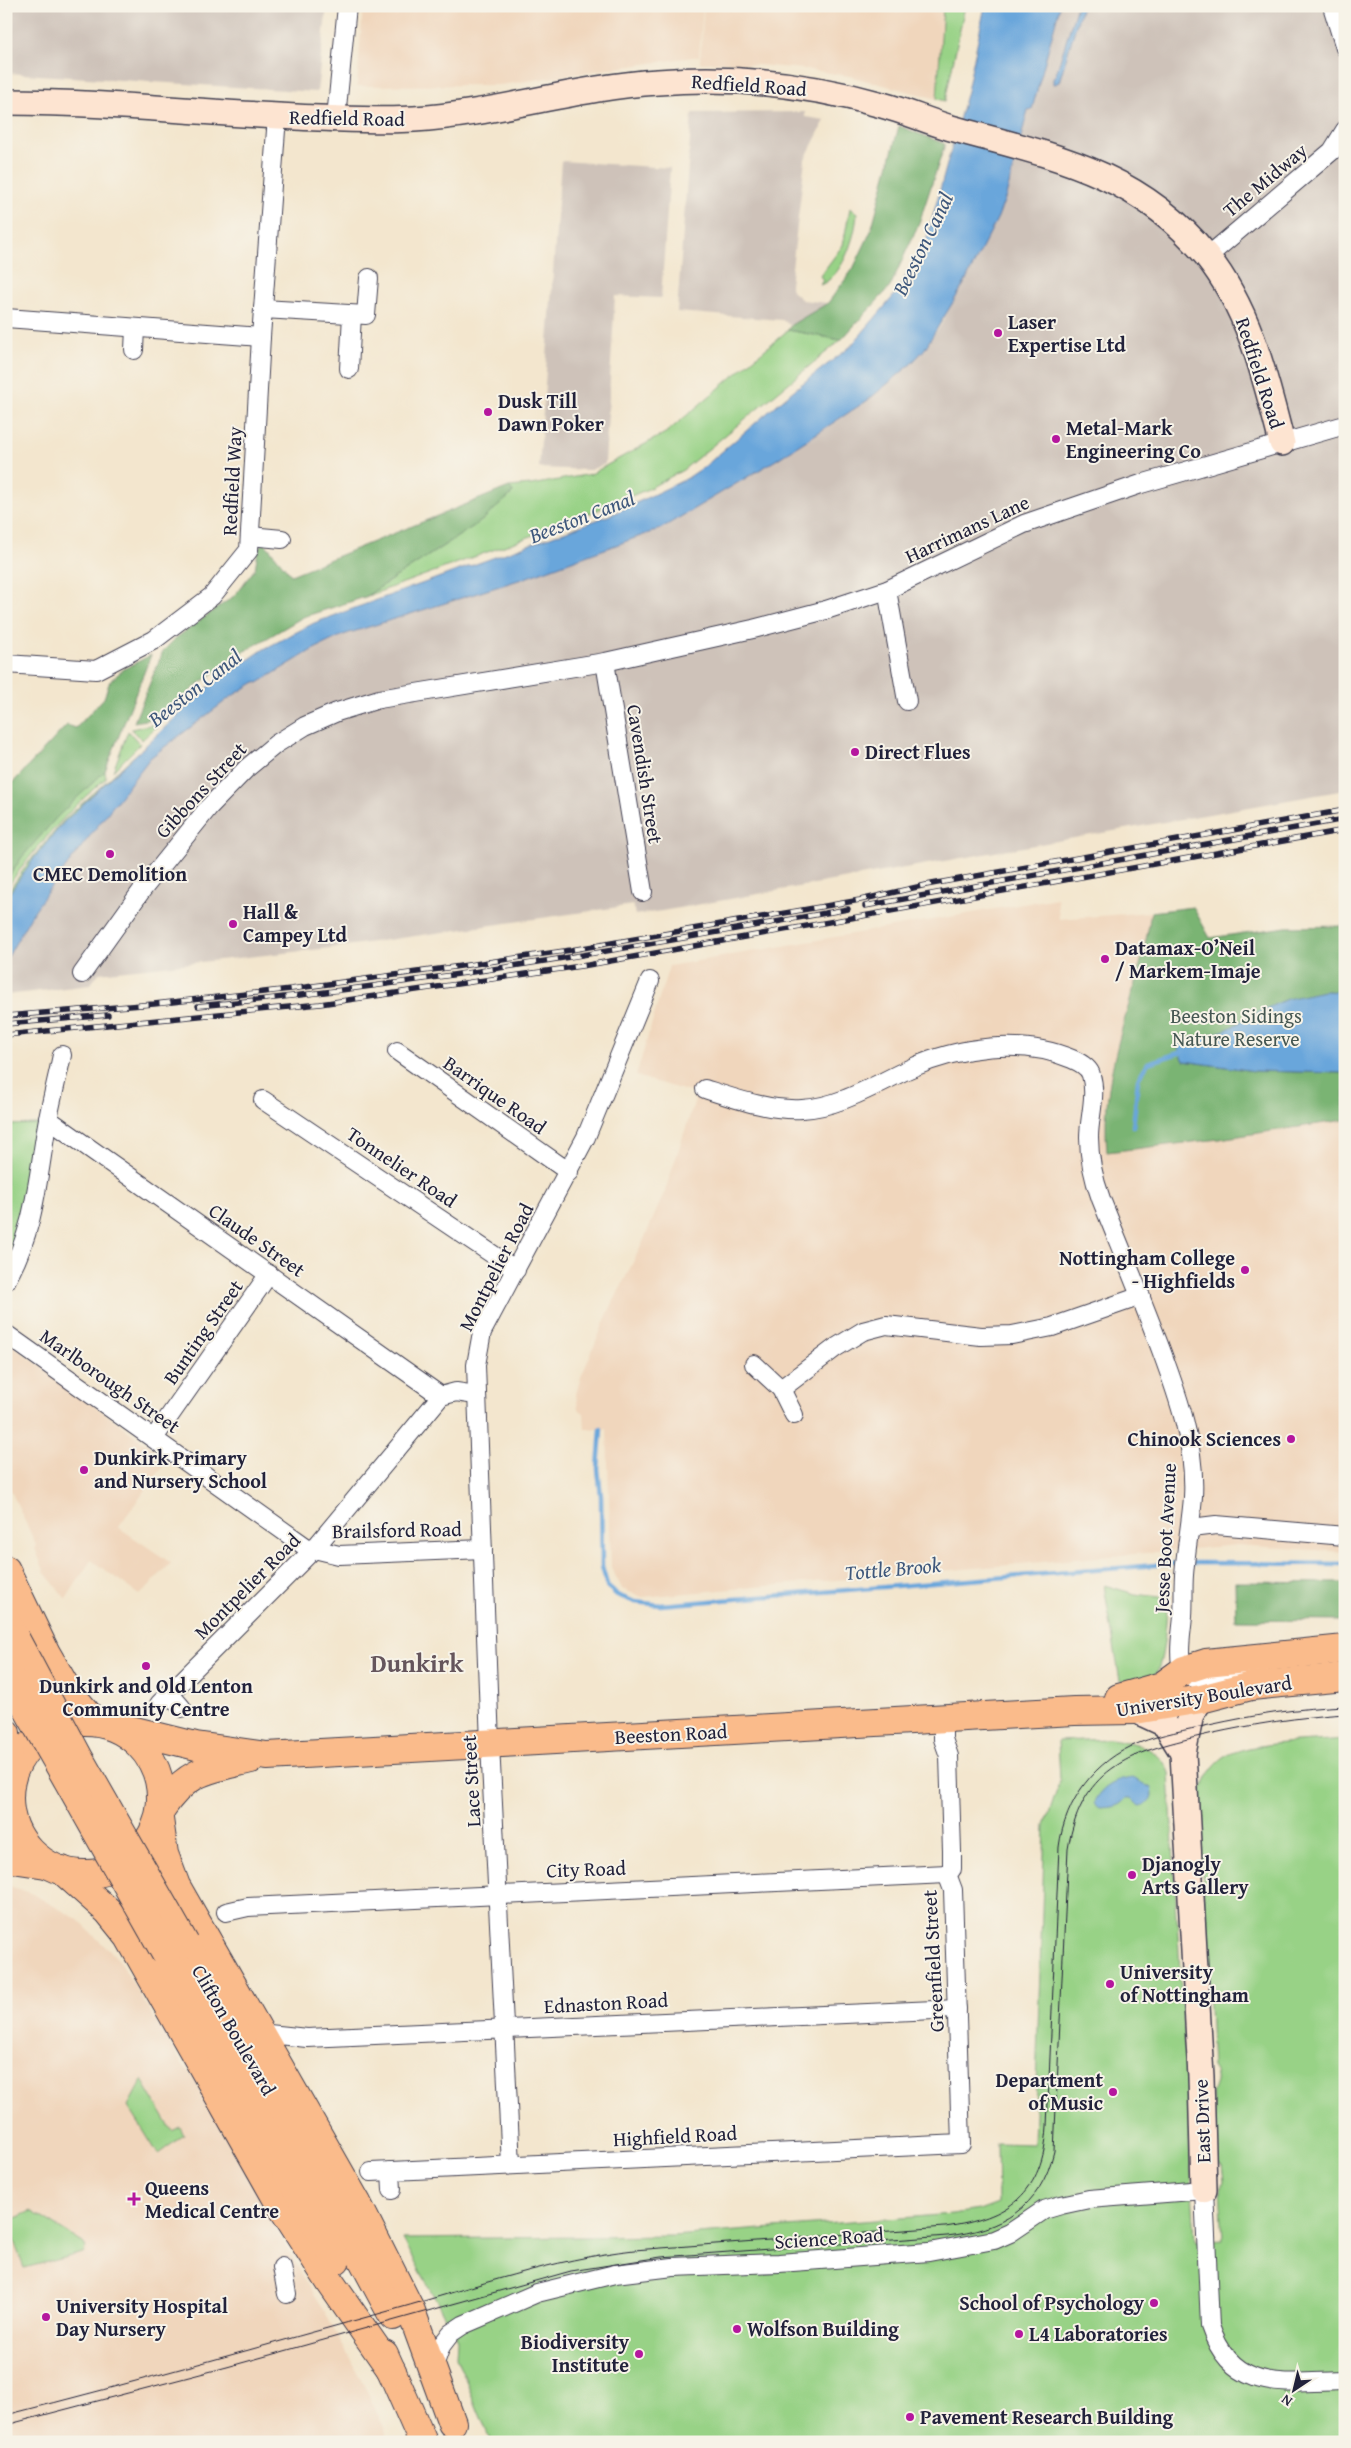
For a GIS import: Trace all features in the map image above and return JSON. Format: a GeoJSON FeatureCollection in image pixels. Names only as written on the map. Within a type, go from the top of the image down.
{"type":"FeatureCollection","features":[{"type":"Feature","properties":{"kind":"main road"},"geometry":{"type":"LineString","coordinates":[[6,1570],[64,1684],[104,1724],[131,1736],[145,1749],[155,1766],[160,1784],[160,1814],[164,1854],[176,1886],[357,2203],[411,2311],[455,2432]]}},
{"type":"Feature","properties":{"kind":"main road","name":"Clifton Boulevard"},"geometry":{"type":"LineString","coordinates":[[11,1629],[352,2290],[392,2371],[423,2442]]}},
{"type":"Feature","properties":{"kind":"main road","name":"University Boulevard"},"geometry":{"type":"LineString","coordinates":[[1074,1711],[1162,1686],[1184,1670],[1206,1663],[1345,1649]]}},
{"type":"Feature","properties":{"kind":"main road","name":"Clifton Boulevard"},"geometry":{"type":"LineString","coordinates":[[6,1671],[175,1949],[324,2188],[455,2432]]}},
{"type":"Feature","properties":{"kind":"main road","name":"University Boulevard"},"geometry":{"type":"LineString","coordinates":[[1074,1711],[1135,1710],[1201,1699],[1251,1686],[1345,1677]]}},
{"type":"Feature","properties":{"kind":"main road","name":"Beeston Road"},"geometry":{"type":"LineString","coordinates":[[267,1756],[943,1720],[1074,1711]]}},
{"type":"Feature","properties":{"kind":"main road"},"geometry":{"type":"LineString","coordinates":[[8,1780],[19,1761],[44,1735],[77,1723],[104,1724],[196,1746],[267,1756]]}},
{"type":"Feature","properties":{"kind":"main road"},"geometry":{"type":"LineString","coordinates":[[6,1733],[8,1802],[15,1830],[23,1843],[108,1911],[129,1937],[280,2204],[330,2282],[392,2371]]}},
{"type":"Feature","properties":{"kind":"main road"},"geometry":{"type":"LineString","coordinates":[[6,1858],[80,1874],[98,1873],[115,1868],[131,1859],[144,1846],[153,1833],[171,1793],[193,1776],[207,1769],[267,1756]]}},
{"type":"Feature","properties":{"kind":"main road"},"geometry":{"type":"LineString","coordinates":[[330,2282],[336,2300],[403,2442]]}},
{"type":"Feature","properties":{"kind":"street"},"geometry":{"type":"LineString","coordinates":[[336,118],[347,6]]}},
{"type":"Feature","properties":{"kind":"street"},"geometry":{"type":"LineString","coordinates":[[1332,6],[1345,48]]}},
{"type":"Feature","properties":{"kind":"street","name":"Redfield Road"},"geometry":{"type":"LineString","coordinates":[[6,102],[80,103],[277,116],[388,120],[447,116],[631,84],[734,80],[800,86],[884,106],[935,123],[1058,158],[1132,189],[1188,235],[1207,257],[1244,318],[1258,355],[1282,443]]}},
{"type":"Feature","properties":{"kind":"street","name":"Redfield Road"},"geometry":{"type":"LineString","coordinates":[[6,90],[80,103]]}},
{"type":"Feature","properties":{"kind":"street","name":"Redfield Way"},"geometry":{"type":"LineString","coordinates":[[6,664],[96,670],[154,640],[212,596],[249,550],[261,337],[277,116]]}},
{"type":"Feature","properties":{"kind":"street","name":"The Midway"},"geometry":{"type":"LineString","coordinates":[[1207,257],[1332,151],[1345,130]]}},
{"type":"Feature","properties":{"kind":"street"},"geometry":{"type":"LineString","coordinates":[[263,309],[366,315],[369,278]]}},
{"type":"Feature","properties":{"kind":"street"},"geometry":{"type":"LineString","coordinates":[[349,369],[352,315]]}},
{"type":"Feature","properties":{"kind":"street"},"geometry":{"type":"LineString","coordinates":[[6,318],[261,337]]}},
{"type":"Feature","properties":{"kind":"street"},"geometry":{"type":"LineString","coordinates":[[134,350],[135,328]]}},
{"type":"Feature","properties":{"kind":"street","name":"Harrimans Lane"},"geometry":{"type":"LineString","coordinates":[[605,662],[762,627],[887,590],[1024,524],[1141,484],[1345,425]]}},
{"type":"Feature","properties":{"kind":"street"},"geometry":{"type":"LineString","coordinates":[[250,536],[282,538]]}},
{"type":"Feature","properties":{"kind":"street"},"geometry":{"type":"LineString","coordinates":[[887,590],[906,701]]}},
{"type":"Feature","properties":{"kind":"street","name":"Cavendish Street"},"geometry":{"type":"LineString","coordinates":[[605,662],[643,892]]}},
{"type":"Feature","properties":{"kind":"street","name":"Gibbons Street"},"geometry":{"type":"LineString","coordinates":[[82,974],[142,890],[209,807],[262,754],[304,726],[338,712],[379,699],[605,662]]}},
{"type":"Feature","properties":{"kind":"street","name":"Montpelier Road"},"geometry":{"type":"LineString","coordinates":[[476,1395],[476,1365],[482,1332],[569,1172],[611,1079],[650,981]]}},
{"type":"Feature","properties":{"kind":"street","name":"Jesse Boot Avenue"},"geometry":{"type":"LineString","coordinates":[[705,1089],[740,1100],[786,1110],[829,1105],[911,1068],[943,1057],[982,1049],[1006,1047],[1049,1052],[1072,1059],[1087,1068],[1091,1074],[1093,1088],[1089,1137],[1092,1163],[1100,1195],[1141,1296],[1181,1406],[1192,1462],[1191,1528],[1183,1577],[1180,1662],[1184,1670]]}},
{"type":"Feature","properties":{"kind":"street","name":"Barrique Road"},"geometry":{"type":"LineString","coordinates":[[397,1051],[569,1172]]}},
{"type":"Feature","properties":{"kind":"street"},"geometry":{"type":"LineString","coordinates":[[6,1281],[18,1260],[30,1227],[48,1119],[62,1055]]}},
{"type":"Feature","properties":{"kind":"street","name":"Tonnelier Road"},"geometry":{"type":"LineString","coordinates":[[263,1100],[516,1270]]}},
{"type":"Feature","properties":{"kind":"street","name":"Claude Street"},"geometry":{"type":"LineString","coordinates":[[48,1119],[441,1396]]}},
{"type":"Feature","properties":{"kind":"street","name":"Bunting Street"},"geometry":{"type":"LineString","coordinates":[[154,1438],[269,1274]]}},
{"type":"Feature","properties":{"kind":"street"},"geometry":{"type":"LineString","coordinates":[[781,1390],[835,1348],[863,1331],[886,1326],[981,1336],[1012,1335],[1052,1327],[1141,1296]]}},
{"type":"Feature","properties":{"kind":"street","name":"Marlborough Street"},"geometry":{"type":"LineString","coordinates":[[6,1334],[313,1550]]}},
{"type":"Feature","properties":{"kind":"street"},"geometry":{"type":"LineString","coordinates":[[754,1364],[781,1390],[794,1415]]}},
{"type":"Feature","properties":{"kind":"street"},"geometry":{"type":"LineString","coordinates":[[441,1396],[456,1392],[476,1395]]}},
{"type":"Feature","properties":{"kind":"street","name":"Lace Street"},"geometry":{"type":"LineString","coordinates":[[476,1395],[490,1744],[511,2165]]}},
{"type":"Feature","properties":{"kind":"street","name":"Montpelier Road"},"geometry":{"type":"LineString","coordinates":[[182,1708],[164,1699],[313,1550],[441,1396]]}},
{"type":"Feature","properties":{"kind":"street"},"geometry":{"type":"LineString","coordinates":[[1191,1528],[1216,1525],[1345,1536]]}},
{"type":"Feature","properties":{"kind":"street","name":"Brailsford Road"},"geometry":{"type":"LineString","coordinates":[[313,1550],[339,1555],[483,1549]]}},
{"type":"Feature","properties":{"kind":"street"},"geometry":{"type":"LineString","coordinates":[[1184,1670],[1190,1677],[1199,1680],[1267,1672],[1288,1682]]}},
{"type":"Feature","properties":{"kind":"street","name":"East Drive"},"geometry":{"type":"LineString","coordinates":[[1201,1699],[1191,1714],[1183,1753],[1201,2077],[1210,2326],[1215,2341],[1223,2354],[1247,2375],[1268,2382],[1345,2381]]}},
{"type":"Feature","properties":{"kind":"street","name":"East Drive"},"geometry":{"type":"LineString","coordinates":[[1135,1710],[1165,1724],[1183,1753]]}},
{"type":"Feature","properties":{"kind":"street","name":"Greenfield Street"},"geometry":{"type":"LineString","coordinates":[[943,1720],[943,1739],[948,1756],[952,1868],[947,1874],[953,1890],[961,2144]]}},
{"type":"Feature","properties":{"kind":"street","name":"City Road"},"geometry":{"type":"LineString","coordinates":[[226,1912],[248,1907],[947,1874]]}},
{"type":"Feature","properties":{"kind":"street","name":"Ednaston Road"},"geometry":{"type":"LineString","coordinates":[[259,2029],[270,2034],[307,2038],[957,2009]]}},
{"type":"Feature","properties":{"kind":"street","name":"Highfield Road"},"geometry":{"type":"LineString","coordinates":[[372,2172],[961,2144]]}},
{"type":"Feature","properties":{"kind":"street"},"geometry":{"type":"LineString","coordinates":[[391,2171],[392,2190]]}},
{"type":"Feature","properties":{"kind":"street","name":"Science Road"},"geometry":{"type":"LineString","coordinates":[[433,2370],[441,2346],[456,2330],[476,2318],[537,2293],[628,2272],[673,2267],[779,2264],[929,2252],[994,2240],[1010,2233],[1044,2210],[1061,2205],[1089,2199],[1204,2190]]}},
{"type":"Feature","properties":{"kind":"street"},"geometry":{"type":"LineString","coordinates":[[282,2267],[287,2294]]}},
{"type":"Feature","properties":{"kind":"shaded area"},"geometry":{"type":"Polygon","coordinates":[[[6,6],[327,6],[317,92],[6,73],[6,6]]]}},
{"type":"Feature","properties":{"kind":"shaded area"},"geometry":{"type":"Polygon","coordinates":[[[363,6],[703,6],[699,56],[500,85],[357,86],[363,6]]]}},
{"type":"Feature","properties":{"kind":"shaded area"},"geometry":{"type":"Polygon","coordinates":[[[704,6],[943,6],[937,99],[849,76],[805,69],[723,62],[700,63],[704,6]]]}},
{"type":"Feature","properties":{"kind":"shaded area"},"geometry":{"type":"Polygon","coordinates":[[[1060,6],[1345,6],[1345,790],[662,911],[635,915],[633,905],[331,948],[99,973],[90,985],[6,995],[6,960],[32,914],[76,851],[150,758],[232,696],[255,681],[258,683],[312,650],[343,635],[522,579],[660,529],[837,421],[868,400],[909,366],[924,350],[941,325],[998,217],[1006,196],[1028,110],[1032,108],[1060,6]]]}},
{"type":"Feature","properties":{"kind":"shaded area"},"geometry":{"type":"Polygon","coordinates":[[[805,112],[805,117],[825,120],[805,159],[790,285],[793,292],[802,300],[828,303],[791,325],[782,320],[677,312],[692,113],[805,112]]]}},
{"type":"Feature","properties":{"kind":"shaded area"},"geometry":{"type":"Polygon","coordinates":[[[561,161],[670,168],[661,298],[615,296],[605,464],[590,470],[539,468],[561,161]]]}},
{"type":"Feature","properties":{"kind":"shaded area"},"geometry":{"type":"Polygon","coordinates":[[[1057,898],[1059,919],[1151,912],[1147,945],[1345,1120],[1345,1552],[1237,1545],[642,1597],[622,1589],[611,1567],[607,1429],[585,1429],[584,1413],[578,1409],[576,1394],[581,1377],[608,1313],[641,1246],[665,1191],[697,1094],[636,1076],[669,966],[1057,898]]]}},
{"type":"Feature","properties":{"kind":"shaded area","name":"Dunkirk Primary and Nursery School"},"geometry":{"type":"Polygon","coordinates":[[[6,1341],[168,1460],[118,1527],[171,1563],[140,1595],[91,1560],[66,1599],[45,1573],[35,1548],[37,1547],[6,1480],[6,1341]]]}},
{"type":"Feature","properties":{"kind":"shaded area","name":"Queens Medical Centre"},"geometry":{"type":"Polygon","coordinates":[[[6,1885],[31,1893],[77,1919],[119,1960],[182,2064],[195,2080],[223,2126],[301,2273],[322,2306],[369,2395],[390,2442],[6,2442],[6,1885]]]}},
{"type":"Feature","properties":{"kind":"green space"},"geometry":{"type":"Polygon","coordinates":[[[943,6],[965,6],[945,101],[937,99],[943,6]]]}},
{"type":"Feature","properties":{"kind":"green space"},"geometry":{"type":"Polygon","coordinates":[[[899,126],[945,144],[919,223],[890,287],[841,340],[788,330],[791,325],[828,303],[853,269],[871,231],[899,126]]]}},
{"type":"Feature","properties":{"kind":"green space"},"geometry":{"type":"Polygon","coordinates":[[[850,208],[857,213],[854,232],[847,254],[842,265],[828,281],[820,285],[823,280],[820,276],[843,245],[850,208]]]}},
{"type":"Feature","properties":{"kind":"green space"},"geometry":{"type":"Polygon","coordinates":[[[788,330],[841,340],[683,470],[648,489],[564,524],[365,597],[480,522],[513,493],[509,487],[591,474],[667,432],[788,330]]]}},
{"type":"Feature","properties":{"kind":"green space"},"geometry":{"type":"Polygon","coordinates":[[[509,487],[513,493],[480,522],[365,597],[303,617],[235,657],[195,687],[164,717],[134,722],[163,651],[176,638],[234,596],[255,569],[258,551],[264,542],[291,575],[509,487]]]}},
{"type":"Feature","properties":{"kind":"green space"},"geometry":{"type":"Polygon","coordinates":[[[151,655],[105,771],[57,817],[22,857],[6,881],[6,790],[67,725],[76,728],[104,698],[110,681],[124,669],[151,655]]]}},
{"type":"Feature","properties":{"kind":"green space"},"geometry":{"type":"Polygon","coordinates":[[[160,723],[142,740],[131,729],[160,723]]]}},
{"type":"Feature","properties":{"kind":"green space"},"geometry":{"type":"Polygon","coordinates":[[[128,731],[140,744],[113,771],[128,731]]]}},
{"type":"Feature","properties":{"kind":"green space"},"geometry":{"type":"Polygon","coordinates":[[[137,755],[98,790],[34,858],[6,898],[6,895],[28,863],[64,820],[137,755]]]}},
{"type":"Feature","properties":{"kind":"green space"},"geometry":{"type":"Polygon","coordinates":[[[105,771],[106,778],[78,803],[53,830],[6,889],[9,877],[18,861],[31,845],[105,771]]]}},
{"type":"Feature","properties":{"kind":"green space","name":"Beeston Sidings Nature Reserve"},"geometry":{"type":"Polygon","coordinates":[[[1193,907],[1210,938],[1286,927],[1345,926],[1345,992],[1324,991],[1254,1014],[1226,1030],[1177,1045],[1184,1061],[1255,1071],[1345,1073],[1345,1120],[1219,1139],[1107,1152],[1106,1120],[1114,1060],[1138,973],[1151,912],[1193,907]]]}},
{"type":"Feature","properties":{"kind":"green space"},"geometry":{"type":"Polygon","coordinates":[[[40,1124],[29,1205],[6,1263],[6,1125],[40,1124]]]}},
{"type":"Feature","properties":{"kind":"green space"},"geometry":{"type":"Polygon","coordinates":[[[1235,1582],[1345,1583],[1345,1621],[1236,1620],[1235,1582]]]}},
{"type":"Feature","properties":{"kind":"green space"},"geometry":{"type":"Polygon","coordinates":[[[1104,1585],[1135,1594],[1168,1598],[1160,1664],[1156,1673],[1149,1680],[1120,1681],[1104,1585]]]}},
{"type":"Feature","properties":{"kind":"green space","name":"University of Nottingham"},"geometry":{"type":"Polygon","coordinates":[[[1111,1739],[1129,1742],[1153,1752],[1160,1757],[1169,1773],[1195,2241],[1223,2239],[1220,2188],[1224,2182],[1222,2166],[1216,2161],[1212,2093],[1216,2077],[1212,2067],[1200,1824],[1202,1790],[1207,1777],[1216,1764],[1234,1752],[1264,1745],[1345,1739],[1345,2442],[491,2442],[456,2357],[457,2339],[403,2239],[673,2236],[952,2214],[979,2210],[998,2203],[997,2143],[1034,2144],[1045,1825],[1060,1780],[1058,1741],[1111,1739]]]}},
{"type":"Feature","properties":{"kind":"green space"},"geometry":{"type":"Polygon","coordinates":[[[142,2080],[172,2131],[180,2127],[184,2135],[158,2154],[128,2106],[142,2080]]]}},
{"type":"Feature","properties":{"kind":"green space"},"geometry":{"type":"Polygon","coordinates":[[[31,2211],[83,2243],[86,2247],[83,2253],[24,2268],[7,2222],[31,2211]]]}},
{"type":"Feature","properties":{"kind":"water"},"geometry":{"type":"Polygon","coordinates":[[[985,6],[1060,6],[1032,109],[1028,110],[1006,196],[998,217],[964,284],[924,350],[909,366],[868,400],[776,460],[660,529],[522,579],[343,635],[312,650],[258,683],[255,682],[232,696],[150,758],[52,885],[32,914],[6,960],[6,898],[34,858],[64,822],[206,689],[264,649],[314,623],[613,514],[686,479],[704,467],[794,390],[850,347],[892,298],[925,245],[967,91],[985,6]]]}},
{"type":"Feature","properties":{"kind":"water"},"geometry":{"type":"Polygon","coordinates":[[[1077,6],[1082,6],[1059,82],[1053,84],[1053,78],[1056,74],[1077,6]]]}},
{"type":"Feature","properties":{"kind":"water"},"geometry":{"type":"Polygon","coordinates":[[[1324,991],[1345,992],[1345,1073],[1255,1071],[1184,1061],[1177,1045],[1226,1030],[1254,1014],[1287,999],[1324,991]]]}},
{"type":"Feature","properties":{"kind":"water"},"geometry":{"type":"Polygon","coordinates":[[[1133,1778],[1151,1788],[1151,1798],[1148,1803],[1139,1806],[1131,1798],[1126,1798],[1121,1804],[1111,1807],[1099,1808],[1094,1804],[1109,1785],[1133,1778]]]}},
{"type":"Feature","properties":{"kind":"waterway"},"geometry":{"type":"LineString","coordinates":[[1133,1127],[1138,1079],[1148,1063],[1185,1051]]}},
{"type":"Feature","properties":{"kind":"waterway","name":"Tottle Brook"},"geometry":{"type":"LineString","coordinates":[[601,1429],[598,1469],[601,1496],[602,1567],[608,1587],[617,1595],[635,1602],[661,1605],[1181,1563]]}},
{"type":"Feature","properties":{"kind":"waterway","name":"Tottle Brook"},"geometry":{"type":"LineString","coordinates":[[1189,1563],[1345,1564]]}},
{"type":"Feature","properties":{"kind":"tram line"},"geometry":{"type":"LineString","coordinates":[[6,2415],[104,2390],[514,2275],[574,2260],[634,2250],[945,2227],[968,2223],[1004,2209],[1019,2199],[1030,2185],[1038,2169],[1044,2149],[1047,2126],[1059,1847],[1062,1830],[1075,1798],[1096,1771],[1109,1760],[1123,1750],[1156,1737],[1260,1715],[1310,1708],[1345,1706]]}},
{"type":"Feature","properties":{"kind":"tram line"},"geometry":{"type":"LineString","coordinates":[[6,2425],[227,2367],[571,2271],[661,2257],[947,2236],[967,2233],[1001,2221],[1016,2213],[1029,2201],[1048,2171],[1054,2151],[1068,1849],[1075,1820],[1086,1797],[1100,1779],[1116,1766],[1136,1755],[1158,1747],[1260,1724],[1345,1714]]}},
{"type":"Feature","properties":{"kind":"railway"},"geometry":{"type":"LineString","coordinates":[[6,1016],[154,1004],[291,989],[571,950],[860,900],[926,885],[1345,810]]}},
{"type":"Feature","properties":{"kind":"railway"},"geometry":{"type":"LineString","coordinates":[[865,906],[1345,819]]}},
{"type":"Feature","properties":{"kind":"railway"},"geometry":{"type":"LineString","coordinates":[[6,1035],[320,1004],[588,965],[1345,830]]}},
{"type":"Feature","properties":{"kind":"railway"},"geometry":{"type":"LineString","coordinates":[[198,1006],[361,987],[524,964],[848,909]]}},
{"type":"Feature","properties":{"kind":"railway"},"geometry":{"type":"LineString","coordinates":[[6,1024],[108,1015]]}},
{"type":"Feature","properties":{"kind":"place","name":"Laser Expertise Ltd"},"geometry":{"type":"Point","coordinates":[998,333]}},
{"type":"Feature","properties":{"kind":"place","name":"Dusk Till Dawn Poker"},"geometry":{"type":"Point","coordinates":[488,412]}},
{"type":"Feature","properties":{"kind":"place","name":"Metal-Mark Engineering Co"},"geometry":{"type":"Point","coordinates":[1056,439]}},
{"type":"Feature","properties":{"kind":"place","name":"Direct Flues"},"geometry":{"type":"Point","coordinates":[855,752]}},
{"type":"Feature","properties":{"kind":"place","name":"CMEC Demolition"},"geometry":{"type":"Point","coordinates":[110,854]}},
{"type":"Feature","properties":{"kind":"place","name":"Hall & Campey Ltd"},"geometry":{"type":"Point","coordinates":[233,924]}},
{"type":"Feature","properties":{"kind":"place","name":"Datamax-O’Neil / Markem-Imaje"},"geometry":{"type":"Point","coordinates":[1105,959]}},
{"type":"Feature","properties":{"kind":"place","name":"Nottingham College - Highfields"},"geometry":{"type":"Point","coordinates":[1245,1270]}},
{"type":"Feature","properties":{"kind":"place","name":"Chinook Sciences"},"geometry":{"type":"Point","coordinates":[1291,1439]}},
{"type":"Feature","properties":{"kind":"place","name":"Dunkirk Primary and Nursery School"},"geometry":{"type":"Point","coordinates":[84,1470]}},
{"type":"Feature","properties":{"kind":"place","name":"Dunkirk and Old Lenton Community Centre"},"geometry":{"type":"Point","coordinates":[146,1666]}},
{"type":"Feature","properties":{"kind":"place","name":"Djanogly Arts Gallery"},"geometry":{"type":"Point","coordinates":[1132,1875]}},
{"type":"Feature","properties":{"kind":"place","name":"University of Nottingham"},"geometry":{"type":"Point","coordinates":[1110,1984]}},
{"type":"Feature","properties":{"kind":"place","name":"Department of Music"},"geometry":{"type":"Point","coordinates":[1113,2092]}},
{"type":"Feature","properties":{"kind":"place","name":"Queens Medical Centre"},"geometry":{"type":"Point","coordinates":[134,2199]}},
{"type":"Feature","properties":{"kind":"place","name":"School of Psychology"},"geometry":{"type":"Point","coordinates":[1154,2303]}},
{"type":"Feature","properties":{"kind":"place","name":"University Hospital Day Nursery"},"geometry":{"type":"Point","coordinates":[46,2317]}},
{"type":"Feature","properties":{"kind":"place","name":"Wolfson Building"},"geometry":{"type":"Point","coordinates":[737,2329]}},
{"type":"Feature","properties":{"kind":"place","name":"L4 Laboratories"},"geometry":{"type":"Point","coordinates":[1019,2334]}},
{"type":"Feature","properties":{"kind":"place","name":"Biodiversity Institute"},"geometry":{"type":"Point","coordinates":[639,2354]}},
{"type":"Feature","properties":{"kind":"place","name":"Pavement Research Building"},"geometry":{"type":"Point","coordinates":[910,2417]}},
{"type":"Feature","properties":{"kind":"district","name":"Dunkirk"},"geometry":{"type":"Point","coordinates":[417,1663]}},
{"type":"Feature","properties":{"kind":"water label","name":"Beeston Canal"},"geometry":{"type":"Point","coordinates":[923,244]}},
{"type":"Feature","properties":{"kind":"water label","name":"Beeston Canal"},"geometry":{"type":"Point","coordinates":[582,517]}},
{"type":"Feature","properties":{"kind":"water label","name":"Beeston Canal"},"geometry":{"type":"Point","coordinates":[195,688]}}]}
